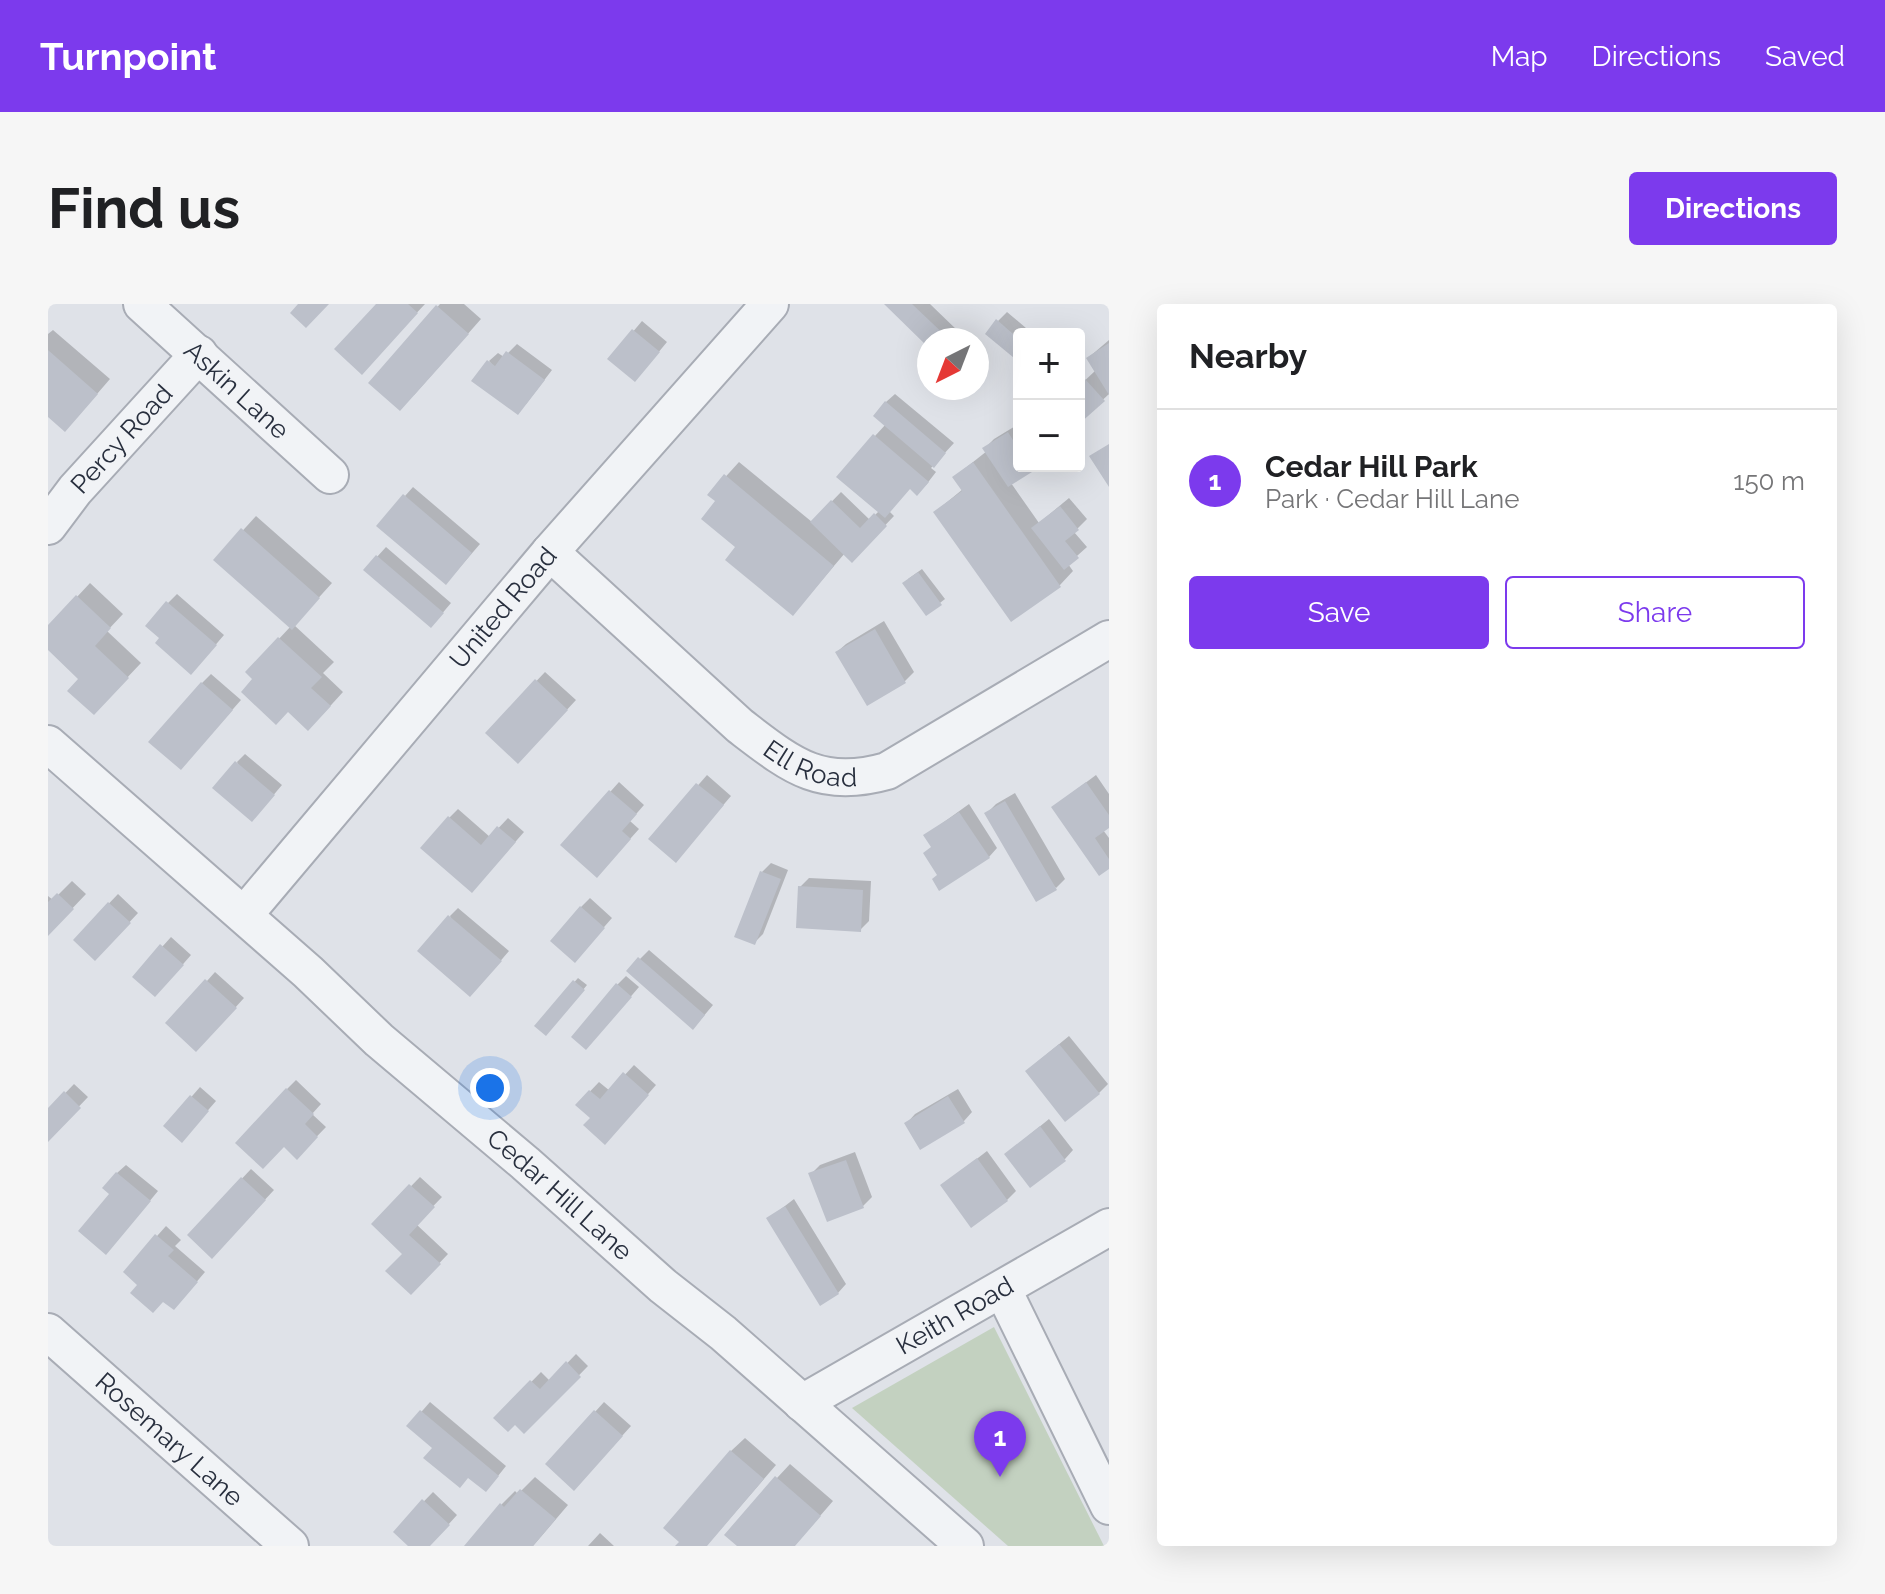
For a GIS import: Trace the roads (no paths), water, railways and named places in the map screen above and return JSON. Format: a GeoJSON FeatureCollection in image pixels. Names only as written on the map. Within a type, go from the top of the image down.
{"type":"FeatureCollection","features":[{"type":"Feature","properties":{"kind":"street","name":"Askin Lane"},"geometry":{"type":"LineString","coordinates":[[142,304],[330,475]]}},
{"type":"Feature","properties":{"kind":"street","name":"United Road"},"geometry":{"type":"LineString","coordinates":[[244,915],[550,552],[770,304]]}},
{"type":"Feature","properties":{"kind":"street","name":"Percy Road"},"geometry":{"type":"LineString","coordinates":[[48,526],[75,490],[199,354]]}},
{"type":"Feature","properties":{"kind":"street","name":"Ell Road"},"geometry":{"type":"LineString","coordinates":[[550,552],[740,726],[774,752],[805,770],[834,778],[862,778],[887,771],[1109,639]]}},
{"type":"Feature","properties":{"kind":"street","name":"Cedar Hill Lane"},"geometry":{"type":"LineString","coordinates":[[48,744],[244,915],[379,1040],[965,1546]]}},
{"type":"Feature","properties":{"kind":"street","name":"Keith Road"},"geometry":{"type":"LineString","coordinates":[[802,1403],[1109,1227]]}},
{"type":"Feature","properties":{"kind":"street"},"geometry":{"type":"LineString","coordinates":[[1003,1290],[1109,1506]]}},
{"type":"Feature","properties":{"kind":"street","name":"Rosemary Lane"},"geometry":{"type":"LineString","coordinates":[[48,1332],[290,1546]]}},
{"type":"Feature","properties":{"kind":"place","name":"Cedar Hill Park"},"geometry":{"type":"Point","coordinates":[1000,1477]}}]}
